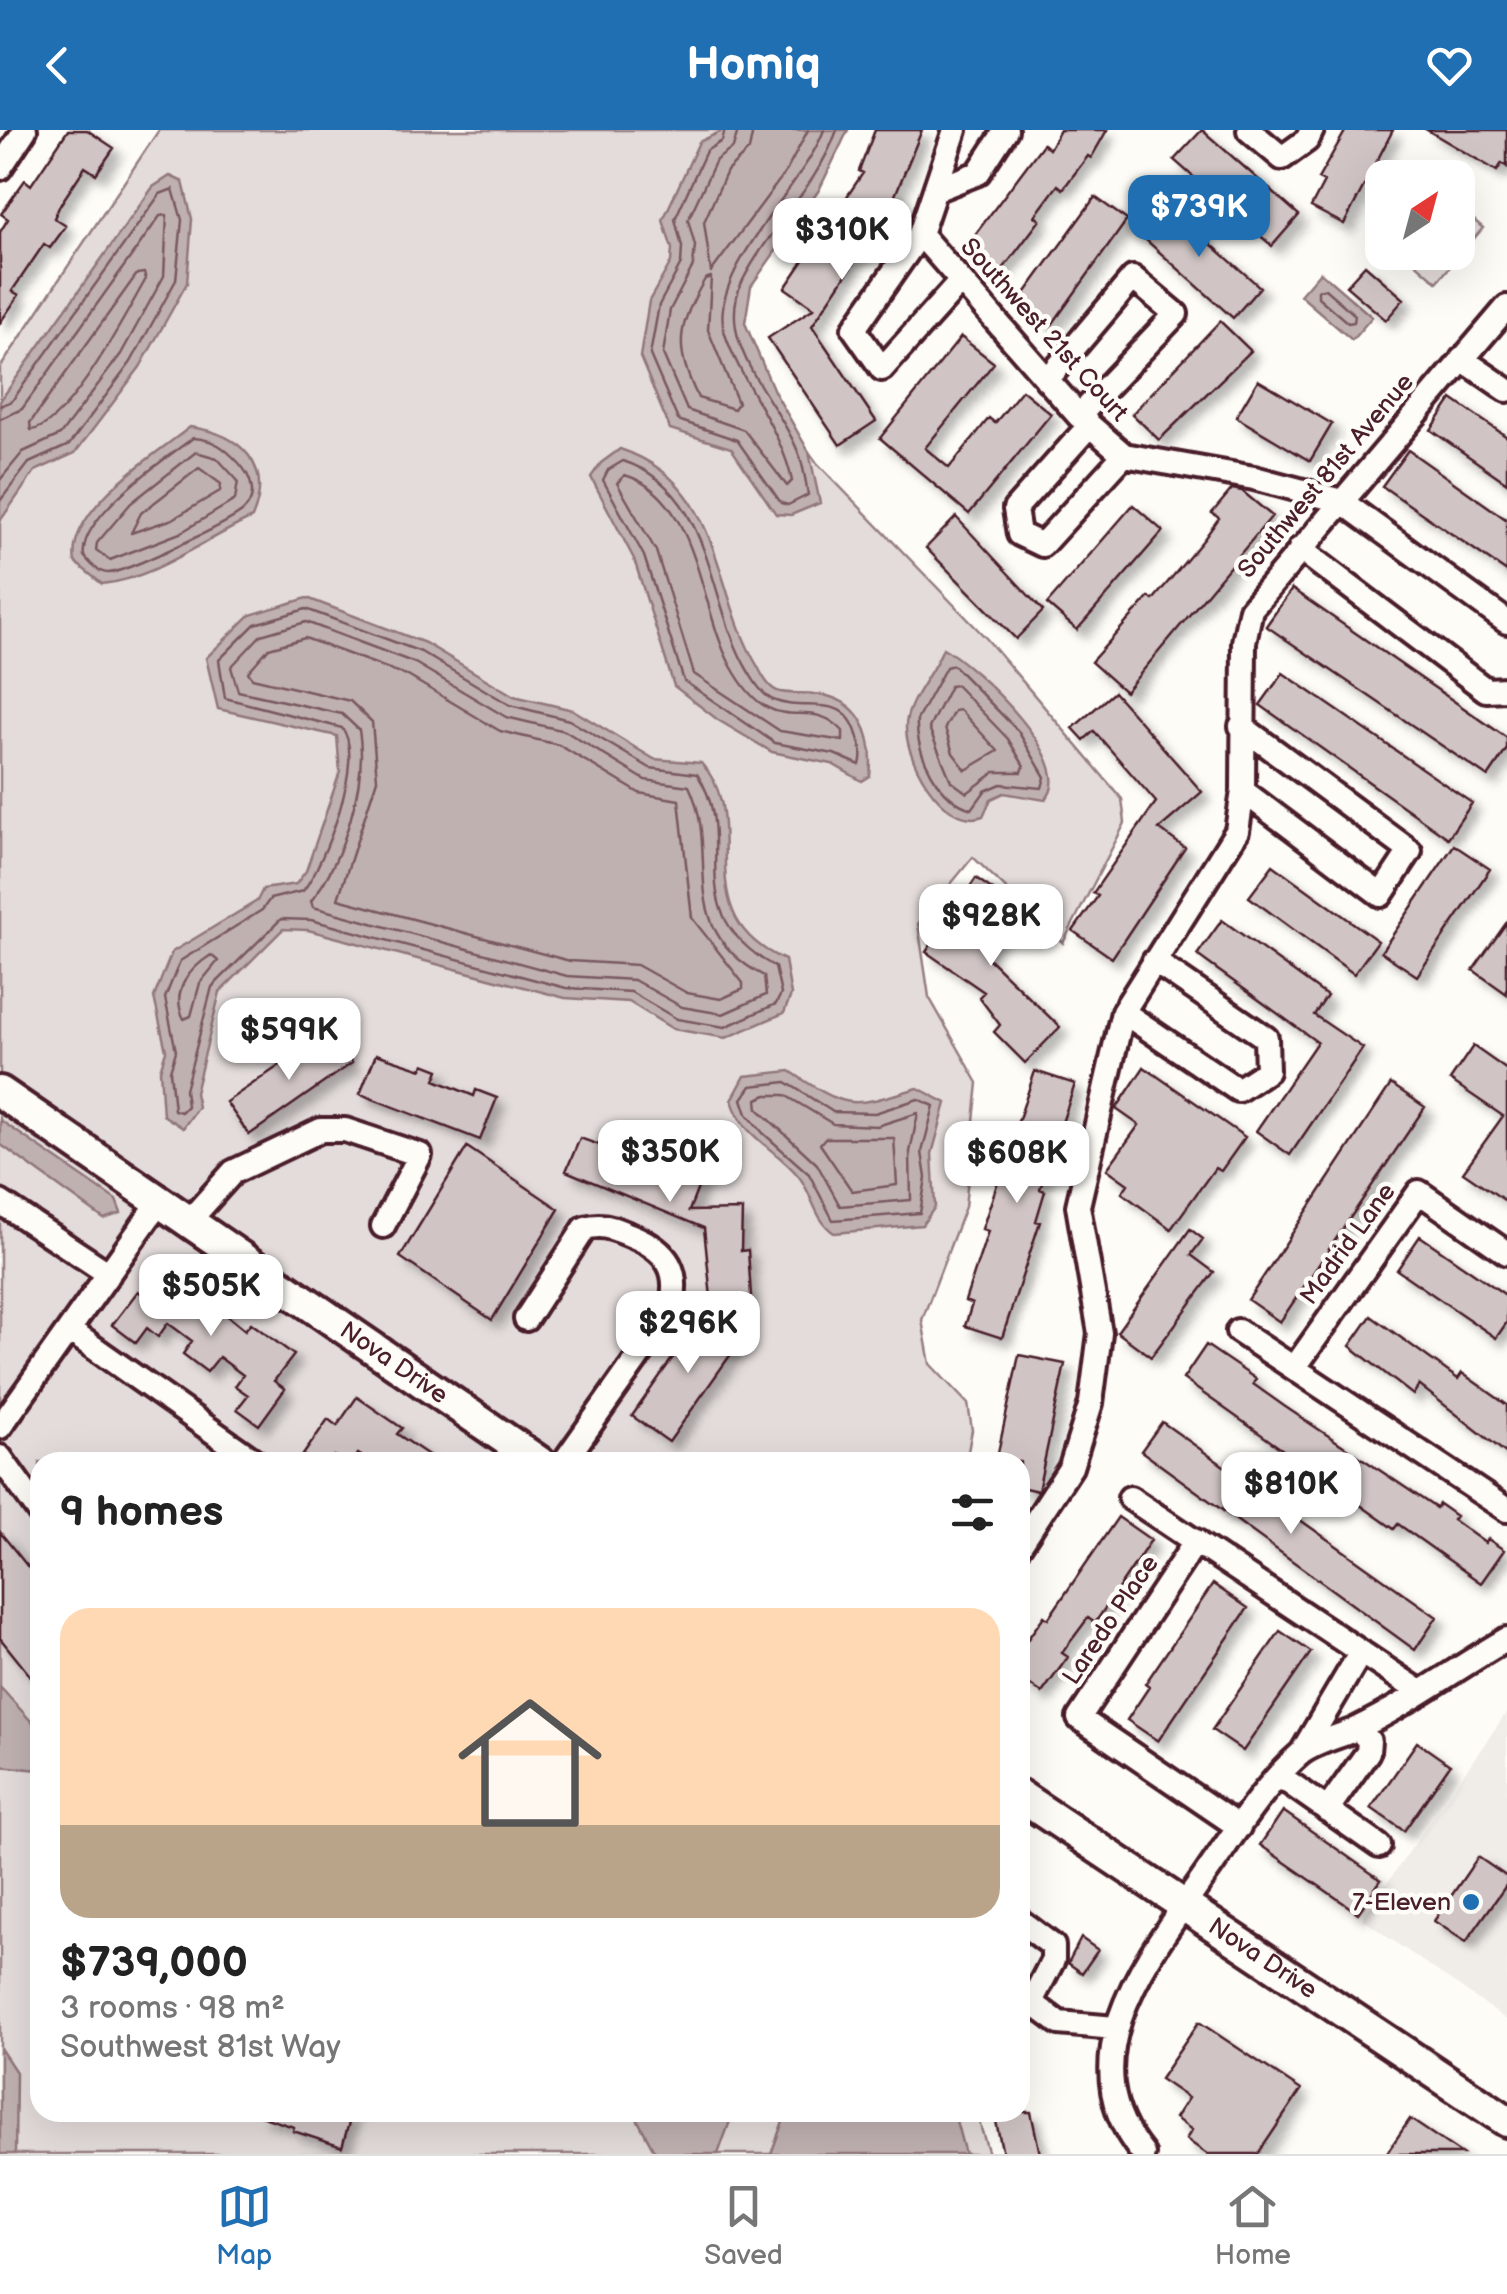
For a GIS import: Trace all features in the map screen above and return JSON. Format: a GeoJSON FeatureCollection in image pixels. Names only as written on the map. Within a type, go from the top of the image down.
{"type":"FeatureCollection","features":[{"type":"Feature","properties":{"kind":"street"},"geometry":{"type":"LineString","coordinates":[[0,168],[25,130]]}},
{"type":"Feature","properties":{"kind":"street"},"geometry":{"type":"LineString","coordinates":[[955,130],[920,234],[854,330],[882,369],[960,281]]}},
{"type":"Feature","properties":{"kind":"street"},"geometry":{"type":"LineString","coordinates":[[935,190],[978,173],[1006,130]]}},
{"type":"Feature","properties":{"kind":"street"},"geometry":{"type":"LineString","coordinates":[[1250,130],[1282,158],[1307,140],[1312,130]]}},
{"type":"Feature","properties":{"kind":"street","name":"Southwest 21st Court"},"geometry":{"type":"LineString","coordinates":[[920,234],[1084,421],[1124,456],[1254,478],[1341,501],[1507,622]]}},
{"type":"Feature","properties":{"kind":"street"},"geometry":{"type":"LineString","coordinates":[[1047,380],[1133,278],[1176,314],[1015,509],[1019,534],[1042,545],[1124,456]]}},
{"type":"Feature","properties":{"kind":"street","name":"Southwest 81st Avenue"},"geometry":{"type":"LineString","coordinates":[[1030,1529],[1071,1467],[1091,1403],[1100,1333],[1078,1206],[1123,1012],[1237,831],[1244,791],[1244,642],[1251,608],[1462,358],[1503,319]]}},
{"type":"Feature","properties":{"kind":"street"},"geometry":{"type":"LineString","coordinates":[[1462,358],[1507,390]]}},
{"type":"Feature","properties":{"kind":"street"},"geometry":{"type":"LineString","coordinates":[[1300,549],[1486,690],[1507,688]]}},
{"type":"Feature","properties":{"kind":"street"},"geometry":{"type":"LineString","coordinates":[[1241,726],[1410,850],[1381,895],[1244,791]]}},
{"type":"Feature","properties":{"kind":"street"},"geometry":{"type":"LineString","coordinates":[[1123,1012],[1238,1090],[1267,1071],[1266,1038],[1154,961]]}},
{"type":"Feature","properties":{"kind":"street","name":"Nova Drive"},"geometry":{"type":"LineString","coordinates":[[0,1092],[525,1452]]}},
{"type":"Feature","properties":{"kind":"street"},"geometry":{"type":"LineString","coordinates":[[188,1221],[233,1172],[321,1130],[345,1130],[420,1155],[383,1226]]}},
{"type":"Feature","properties":{"kind":"street","name":"Madrid Lane"},"geometry":{"type":"LineString","coordinates":[[1295,1367],[1419,1192],[1507,1254]]}},
{"type":"Feature","properties":{"kind":"street"},"geometry":{"type":"LineString","coordinates":[[0,1202],[109,1274]]}},
{"type":"Feature","properties":{"kind":"street"},"geometry":{"type":"LineString","coordinates":[[0,1427],[160,1202]]}},
{"type":"Feature","properties":{"kind":"street"},"geometry":{"type":"LineString","coordinates":[[526,1319],[585,1228],[601,1224],[636,1237],[653,1244],[672,1263],[676,1292],[669,1313],[571,1452]]}},
{"type":"Feature","properties":{"kind":"street"},"geometry":{"type":"LineString","coordinates":[[69,1330],[242,1452]]}},
{"type":"Feature","properties":{"kind":"street"},"geometry":{"type":"LineString","coordinates":[[1238,1331],[1507,1510]]}},
{"type":"Feature","properties":{"kind":"street"},"geometry":{"type":"LineString","coordinates":[[0,1457],[30,1499]]}},
{"type":"Feature","properties":{"kind":"street","name":"Laredo Place"},"geometry":{"type":"LineString","coordinates":[[1130,1498],[1418,1690]]}},
{"type":"Feature","properties":{"kind":"street","name":"Laredo Place"},"geometry":{"type":"LineString","coordinates":[[1196,1542],[1079,1718],[1239,1827]]}},
{"type":"Feature","properties":{"kind":"street"},"geometry":{"type":"LineString","coordinates":[[1302,1752],[1358,1728],[1507,1639]]}},
{"type":"Feature","properties":{"kind":"street"},"geometry":{"type":"LineString","coordinates":[[1142,2154],[1114,2099],[1116,2028],[1128,1989],[1239,1827],[1302,1752],[1361,1652]]}},
{"type":"Feature","properties":{"kind":"street"},"geometry":{"type":"LineString","coordinates":[[1327,1810],[1368,1752],[1369,1742],[1358,1728]]}},
{"type":"Feature","properties":{"kind":"street"},"geometry":{"type":"LineString","coordinates":[[1281,1778],[1380,1846]]}},
{"type":"Feature","properties":{"kind":"street","name":"Nova Drive"},"geometry":{"type":"LineString","coordinates":[[1030,1803],[1507,2120]]}},
{"type":"Feature","properties":{"kind":"street"},"geometry":{"type":"LineString","coordinates":[[1030,1929],[1053,1946],[1053,1960],[1030,1992]]}},
{"type":"Feature","properties":{"kind":"street"},"geometry":{"type":"LineString","coordinates":[[1030,2001],[1059,2023],[1116,2028]]}},
{"type":"Feature","properties":{"kind":"shaded area"},"geometry":{"type":"Polygon","coordinates":[[[159,130],[804,130],[696,339],[737,352],[817,463],[986,638],[1122,799],[1125,823],[1063,943],[973,857],[918,924],[929,997],[978,1083],[965,1207],[922,1320],[930,1364],[968,1404],[972,1430],[968,1452],[30,1452],[30,2122],[979,2122],[989,2154],[0,2154],[0,368],[159,130]]]}},
{"type":"Feature","properties":{"kind":"shaded area"},"geometry":{"type":"Polygon","coordinates":[[[1475,221],[1483,228],[1475,237],[1475,221]]]}},
{"type":"Feature","properties":{"kind":"shaded area"},"geometry":{"type":"Polygon","coordinates":[[[1423,270],[1447,270],[1437,282],[1423,270]]]}},
{"type":"Feature","properties":{"kind":"shaded area"},"geometry":{"type":"Polygon","coordinates":[[[1507,1712],[1507,2020],[1362,1919],[1507,1712]]]}},
{"type":"Feature","properties":{"kind":"water"},"geometry":{"type":"Polygon","coordinates":[[[724,130],[848,130],[819,190],[751,286],[745,323],[774,391],[809,452],[820,503],[791,515],[776,514],[731,448],[670,429],[640,357],[649,301],[671,262],[672,249],[663,220],[699,142],[724,130]]]}},
{"type":"Feature","properties":{"kind":"water"},"geometry":{"type":"Polygon","coordinates":[[[170,176],[183,182],[192,219],[187,283],[140,367],[75,453],[35,471],[0,521],[0,401],[153,187],[170,176]]]}},
{"type":"Feature","properties":{"kind":"water"},"geometry":{"type":"Polygon","coordinates":[[[1320,272],[1372,317],[1352,340],[1300,295],[1320,272]]]}},
{"type":"Feature","properties":{"kind":"water"},"geometry":{"type":"Polygon","coordinates":[[[190,427],[225,437],[249,456],[259,483],[252,518],[161,566],[102,584],[75,562],[76,542],[84,523],[135,468],[190,427]]]}},
{"type":"Feature","properties":{"kind":"water"},"geometry":{"type":"Polygon","coordinates":[[[620,449],[654,465],[679,487],[697,513],[711,542],[743,637],[768,684],[781,692],[830,697],[843,703],[861,721],[870,746],[870,776],[862,781],[832,764],[772,752],[718,720],[674,686],[634,559],[591,477],[601,463],[620,449]]]}},
{"type":"Feature","properties":{"kind":"water"},"geometry":{"type":"Polygon","coordinates":[[[307,598],[425,643],[514,696],[573,710],[654,759],[701,763],[716,786],[723,812],[728,893],[736,918],[754,941],[785,960],[791,995],[784,1013],[726,1038],[673,1029],[629,1002],[565,998],[308,930],[283,929],[220,992],[195,1093],[198,1107],[183,1128],[163,1115],[160,1070],[166,1051],[154,997],[172,952],[257,901],[263,889],[296,884],[306,871],[340,772],[337,736],[218,709],[206,658],[250,615],[307,598]]]}},
{"type":"Feature","properties":{"kind":"water"},"geometry":{"type":"Polygon","coordinates":[[[943,648],[978,674],[1037,741],[1049,764],[1052,784],[1045,800],[1004,793],[991,799],[983,816],[968,817],[953,812],[927,785],[910,750],[907,718],[943,648]]]}},
{"type":"Feature","properties":{"kind":"water"},"geometry":{"type":"Polygon","coordinates":[[[790,1071],[826,1094],[851,1102],[918,1088],[946,1103],[932,1154],[935,1207],[922,1225],[834,1233],[828,1228],[800,1178],[752,1134],[732,1100],[745,1076],[790,1071]]]}},
{"type":"Feature","properties":{"kind":"water"},"geometry":{"type":"Polygon","coordinates":[[[0,1120],[116,1200],[121,1213],[104,1219],[0,1144],[0,1120]]]}},
{"type":"Feature","properties":{"kind":"water"},"geometry":{"type":"Polygon","coordinates":[[[0,1687],[30,1720],[30,1769],[0,1766],[0,1687]]]}},
{"type":"Feature","properties":{"kind":"water"},"geometry":{"type":"Polygon","coordinates":[[[0,2048],[16,2072],[15,2154],[0,2154],[0,2048]]]}},
{"type":"Feature","properties":{"kind":"water"},"geometry":{"type":"Polygon","coordinates":[[[639,2122],[730,2122],[718,2154],[656,2154],[639,2122]]]}},
{"type":"Feature","properties":{"kind":"water"},"geometry":{"type":"Polygon","coordinates":[[[783,2122],[956,2122],[965,2154],[771,2154],[783,2122]]]}},
{"type":"Feature","properties":{"kind":"building"},"geometry":{"type":"Polygon","coordinates":[[[68,130],[87,130],[114,148],[96,174],[85,167],[60,205],[54,218],[66,226],[50,248],[44,244],[12,291],[19,295],[0,323],[0,232],[8,219],[1,214],[25,180],[31,185],[68,130]]]}},
{"type":"Feature","properties":{"kind":"building"},"geometry":{"type":"Polygon","coordinates":[[[875,130],[922,130],[889,210],[812,326],[876,421],[840,445],[768,338],[814,308],[785,288],[863,173],[859,171],[875,130]]]}},
{"type":"Feature","properties":{"kind":"building"},"geometry":{"type":"Polygon","coordinates":[[[1060,130],[1107,130],[1091,158],[1088,156],[1063,189],[1058,185],[1035,216],[1040,220],[1000,273],[965,248],[1043,144],[1049,149],[1060,130]]]}},
{"type":"Feature","properties":{"kind":"building"},"geometry":{"type":"Polygon","coordinates":[[[1202,130],[1299,215],[1272,246],[1174,160],[1202,130]]]}},
{"type":"Feature","properties":{"kind":"building"},"geometry":{"type":"Polygon","coordinates":[[[1346,130],[1393,130],[1377,160],[1365,160],[1365,184],[1344,224],[1311,207],[1324,182],[1318,179],[1346,130]]]}},
{"type":"Feature","properties":{"kind":"building"},"geometry":{"type":"Polygon","coordinates":[[[1427,130],[1507,130],[1507,167],[1502,163],[1497,171],[1427,130]]]}},
{"type":"Feature","properties":{"kind":"building"},"geometry":{"type":"Polygon","coordinates":[[[1095,197],[1127,220],[1051,326],[1018,303],[1095,197]]]}},
{"type":"Feature","properties":{"kind":"building"},"geometry":{"type":"Polygon","coordinates":[[[1163,202],[1260,287],[1233,318],[1137,232],[1163,202]]]}},
{"type":"Feature","properties":{"kind":"building"},"geometry":{"type":"Polygon","coordinates":[[[1365,265],[1365,270],[1371,270],[1404,299],[1386,320],[1346,286],[1365,265]]]}},
{"type":"Feature","properties":{"kind":"building"},"geometry":{"type":"Polygon","coordinates":[[[1220,321],[1251,351],[1159,440],[1132,414],[1220,321]]]}},
{"type":"Feature","properties":{"kind":"building"},"geometry":{"type":"Polygon","coordinates":[[[961,337],[994,363],[925,448],[949,468],[989,418],[995,423],[1022,390],[1051,414],[969,514],[880,438],[961,337]]]}},
{"type":"Feature","properties":{"kind":"building"},"geometry":{"type":"Polygon","coordinates":[[[1258,380],[1332,424],[1310,461],[1236,417],[1258,380]]]}},
{"type":"Feature","properties":{"kind":"building"},"geometry":{"type":"Polygon","coordinates":[[[1452,399],[1507,437],[1507,483],[1431,430],[1452,399]]]}},
{"type":"Feature","properties":{"kind":"building"},"geometry":{"type":"Polygon","coordinates":[[[1408,450],[1507,520],[1507,572],[1382,486],[1408,450]]]}},
{"type":"Feature","properties":{"kind":"building"},"geometry":{"type":"Polygon","coordinates":[[[1232,489],[1242,491],[1272,516],[1125,692],[1091,662],[1149,597],[1153,600],[1204,539],[1219,518],[1212,513],[1232,489]]]}},
{"type":"Feature","properties":{"kind":"building"},"geometry":{"type":"Polygon","coordinates":[[[1133,505],[1163,531],[1077,630],[1047,604],[1133,505]]]}},
{"type":"Feature","properties":{"kind":"building"},"geometry":{"type":"Polygon","coordinates":[[[956,517],[1043,611],[1016,639],[926,548],[956,517]]]}},
{"type":"Feature","properties":{"kind":"building"},"geometry":{"type":"Polygon","coordinates":[[[1292,589],[1507,738],[1507,749],[1488,777],[1266,626],[1292,589]]]}},
{"type":"Feature","properties":{"kind":"building"},"geometry":{"type":"Polygon","coordinates":[[[1283,673],[1472,803],[1448,838],[1260,705],[1283,673]]]}},
{"type":"Feature","properties":{"kind":"building"},"geometry":{"type":"Polygon","coordinates":[[[1114,692],[1202,792],[1159,829],[1185,848],[1112,958],[1073,931],[1098,896],[1093,893],[1156,802],[1094,731],[1084,740],[1073,728],[1114,692]]]}},
{"type":"Feature","properties":{"kind":"building"},"geometry":{"type":"Polygon","coordinates":[[[1454,845],[1490,869],[1417,976],[1381,952],[1454,845]]]}},
{"type":"Feature","properties":{"kind":"building"},"geometry":{"type":"Polygon","coordinates":[[[1273,865],[1378,941],[1354,974],[1249,897],[1273,865]]]}},
{"type":"Feature","properties":{"kind":"building"},"geometry":{"type":"Polygon","coordinates":[[[976,878],[1017,907],[985,955],[1060,1027],[1025,1063],[994,1032],[1000,1025],[979,997],[984,992],[926,952],[976,878]]]}},
{"type":"Feature","properties":{"kind":"building"},"geometry":{"type":"Polygon","coordinates":[[[1222,920],[1327,996],[1314,1015],[1363,1048],[1290,1155],[1256,1131],[1317,1042],[1197,955],[1222,920]]]}},
{"type":"Feature","properties":{"kind":"building"},"geometry":{"type":"Polygon","coordinates":[[[1507,922],[1507,994],[1473,970],[1507,922]]]}},
{"type":"Feature","properties":{"kind":"building"},"geometry":{"type":"Polygon","coordinates":[[[330,1031],[352,1063],[249,1135],[226,1102],[330,1031]]]}},
{"type":"Feature","properties":{"kind":"building"},"geometry":{"type":"Polygon","coordinates":[[[1473,1046],[1507,1070],[1507,1202],[1463,1172],[1503,1116],[1450,1080],[1473,1046]]]}},
{"type":"Feature","properties":{"kind":"building"},"geometry":{"type":"Polygon","coordinates":[[[376,1054],[422,1069],[424,1064],[439,1070],[435,1080],[474,1096],[476,1090],[497,1098],[480,1140],[360,1094],[376,1054]]]}},
{"type":"Feature","properties":{"kind":"building"},"geometry":{"type":"Polygon","coordinates":[[[1144,1067],[1245,1137],[1221,1171],[1215,1168],[1171,1229],[1122,1193],[1128,1184],[1107,1169],[1139,1125],[1116,1109],[1144,1067]]]}},
{"type":"Feature","properties":{"kind":"building"},"geometry":{"type":"Polygon","coordinates":[[[1035,1071],[1075,1084],[1040,1189],[1045,1191],[1036,1221],[1040,1222],[1002,1338],[965,1326],[972,1304],[965,1301],[988,1231],[982,1229],[1035,1071]]]}},
{"type":"Feature","properties":{"kind":"building"},"geometry":{"type":"Polygon","coordinates":[[[1391,1084],[1425,1107],[1280,1322],[1248,1300],[1391,1084]]]}},
{"type":"Feature","properties":{"kind":"building"},"geometry":{"type":"Polygon","coordinates":[[[604,1131],[626,1140],[622,1147],[701,1180],[689,1211],[742,1210],[741,1251],[748,1250],[751,1296],[711,1298],[704,1228],[566,1171],[580,1138],[599,1145],[604,1131]]]}},
{"type":"Feature","properties":{"kind":"building"},"geometry":{"type":"Polygon","coordinates":[[[467,1147],[559,1209],[492,1320],[400,1257],[467,1147]]]}},
{"type":"Feature","properties":{"kind":"building"},"geometry":{"type":"Polygon","coordinates":[[[1190,1229],[1203,1239],[1191,1255],[1214,1272],[1151,1357],[1117,1332],[1190,1229]]]}},
{"type":"Feature","properties":{"kind":"building"},"geometry":{"type":"Polygon","coordinates":[[[1420,1236],[1507,1296],[1507,1322],[1496,1338],[1397,1270],[1420,1236]]]}},
{"type":"Feature","properties":{"kind":"building"},"geometry":{"type":"Polygon","coordinates":[[[168,1267],[245,1330],[251,1323],[294,1355],[274,1381],[285,1389],[259,1425],[237,1409],[248,1395],[235,1386],[243,1375],[219,1357],[207,1372],[183,1354],[192,1341],[168,1323],[158,1337],[147,1328],[136,1343],[112,1325],[138,1291],[146,1297],[168,1267]]]}},
{"type":"Feature","properties":{"kind":"building"},"geometry":{"type":"Polygon","coordinates":[[[706,1310],[743,1337],[669,1442],[632,1416],[706,1310]]]}},
{"type":"Feature","properties":{"kind":"building"},"geometry":{"type":"Polygon","coordinates":[[[1371,1316],[1458,1379],[1462,1373],[1507,1405],[1507,1454],[1419,1385],[1413,1395],[1350,1346],[1371,1316]]]}},
{"type":"Feature","properties":{"kind":"building"},"geometry":{"type":"Polygon","coordinates":[[[1206,1345],[1256,1379],[1253,1384],[1284,1406],[1436,1508],[1439,1504],[1456,1516],[1453,1520],[1485,1543],[1488,1539],[1504,1550],[1481,1583],[1398,1524],[1394,1529],[1183,1379],[1206,1345]]]}},
{"type":"Feature","properties":{"kind":"building"},"geometry":{"type":"Polygon","coordinates":[[[1019,1355],[1065,1364],[1038,1491],[1030,1489],[1030,1452],[998,1452],[1019,1355]]]}},
{"type":"Feature","properties":{"kind":"building"},"geometry":{"type":"Polygon","coordinates":[[[357,1397],[402,1428],[397,1434],[424,1452],[305,1452],[328,1419],[337,1426],[357,1397]]]}},
{"type":"Feature","properties":{"kind":"building"},"geometry":{"type":"Polygon","coordinates":[[[1162,1422],[1437,1617],[1415,1650],[1141,1451],[1162,1422]]]}},
{"type":"Feature","properties":{"kind":"building"},"geometry":{"type":"Polygon","coordinates":[[[1118,1517],[1151,1540],[1095,1623],[1088,1618],[1062,1653],[1068,1657],[1042,1693],[1030,1685],[1030,1636],[1044,1616],[1048,1619],[1118,1517]]]}},
{"type":"Feature","properties":{"kind":"building"},"geometry":{"type":"Polygon","coordinates":[[[0,1532],[30,1570],[30,1676],[0,1638],[0,1532]]]}},
{"type":"Feature","properties":{"kind":"building"},"geometry":{"type":"Polygon","coordinates":[[[1213,1584],[1248,1608],[1158,1741],[1127,1720],[1149,1687],[1145,1684],[1213,1584]]]}},
{"type":"Feature","properties":{"kind":"building"},"geometry":{"type":"Polygon","coordinates":[[[1280,1631],[1311,1652],[1243,1751],[1212,1730],[1280,1631]]]}},
{"type":"Feature","properties":{"kind":"building"},"geometry":{"type":"Polygon","coordinates":[[[1417,1742],[1450,1765],[1404,1831],[1371,1808],[1417,1742]]]}},
{"type":"Feature","properties":{"kind":"building"},"geometry":{"type":"Polygon","coordinates":[[[1283,1811],[1381,1880],[1358,1913],[1260,1845],[1283,1811]]]}},
{"type":"Feature","properties":{"kind":"building","name":"7-Eleven"},"geometry":{"type":"Polygon","coordinates":[[[1478,1857],[1507,1877],[1507,1884],[1466,1942],[1434,1921],[1478,1857]]]}},
{"type":"Feature","properties":{"kind":"building"},"geometry":{"type":"Polygon","coordinates":[[[1081,1938],[1098,1950],[1082,1973],[1068,1963],[1081,1938]]]}},
{"type":"Feature","properties":{"kind":"building"},"geometry":{"type":"Polygon","coordinates":[[[1199,2022],[1301,2090],[1258,2154],[1207,2154],[1186,2139],[1192,2130],[1175,2118],[1188,2098],[1160,2079],[1199,2022]]]}},
{"type":"Feature","properties":{"kind":"building"},"geometry":{"type":"Polygon","coordinates":[[[1031,2112],[1040,2154],[1003,2154],[996,2122],[1030,2122],[1031,2112]]]}},
{"type":"Feature","properties":{"kind":"building"},"geometry":{"type":"Polygon","coordinates":[[[1410,2119],[1462,2154],[1386,2154],[1410,2119]]]}},
{"type":"Feature","properties":{"kind":"building"},"geometry":{"type":"Polygon","coordinates":[[[279,2122],[349,2122],[342,2147],[293,2131],[294,2127],[279,2122]]]}},
{"type":"Feature","properties":{"kind":"place","name":"7-Eleven"},"geometry":{"type":"Point","coordinates":[1471,1902]}}]}
